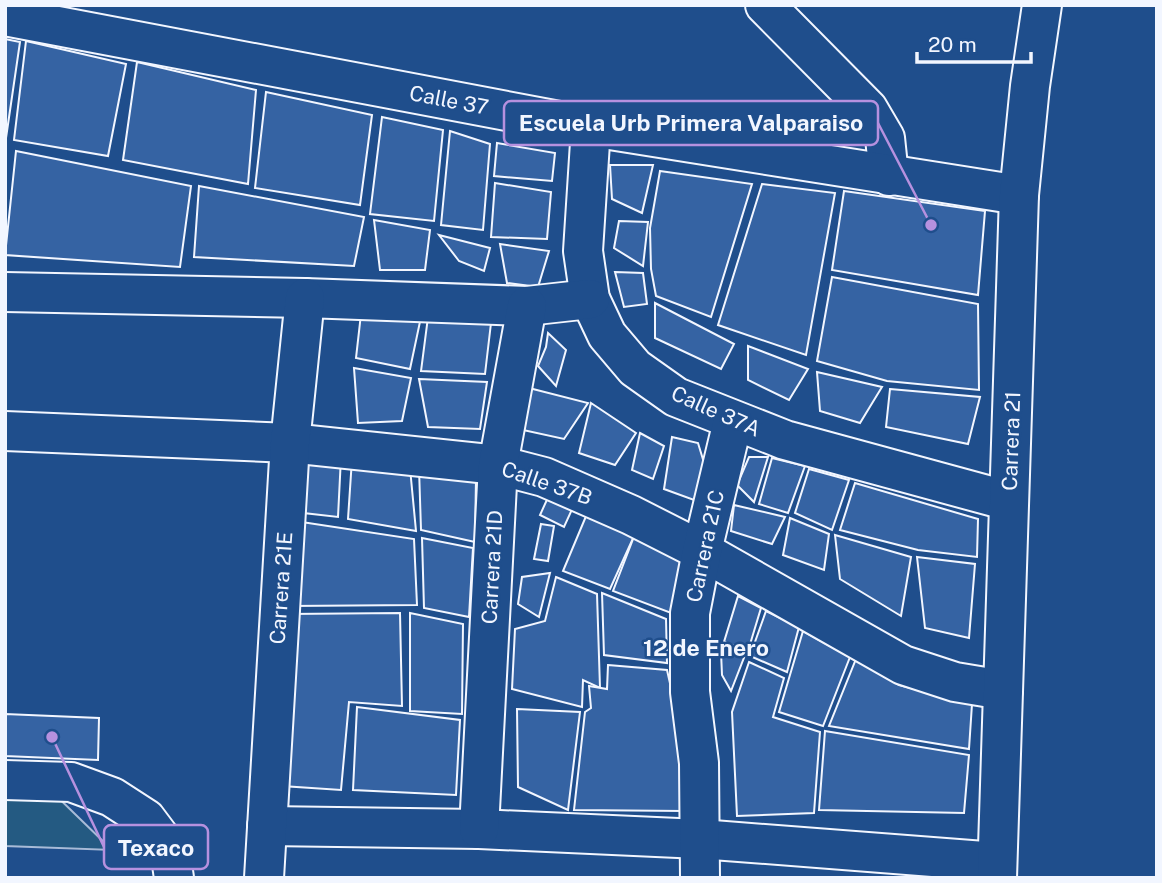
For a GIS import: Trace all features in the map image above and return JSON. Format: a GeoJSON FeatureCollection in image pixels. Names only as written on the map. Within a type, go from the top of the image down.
{"type":"FeatureCollection","features":[{"type":"Feature","properties":{"kind":"street"},"geometry":{"type":"LineString","coordinates":[[765,5],[868,109],[885,138],[889,176]]}},
{"type":"Feature","properties":{"kind":"street","name":"Carrera 21"},"geometry":{"type":"LineString","coordinates":[[997,870],[1019,195],[1030,86],[1042,5]]}},
{"type":"Feature","properties":{"kind":"street","name":"Calle 37"},"geometry":{"type":"LineString","coordinates":[[5,16],[591,127],[1019,195]]}},
{"type":"Feature","properties":{"kind":"street","name":"Calle 37A"},"geometry":{"type":"LineString","coordinates":[[591,127],[583,251],[590,299],[607,335],[635,368],[676,397],[785,440],[1009,501]]}},
{"type":"Feature","properties":{"kind":"street"},"geometry":{"type":"LineString","coordinates":[[5,292],[527,306],[590,299]]}},
{"type":"Feature","properties":{"kind":"street","name":"Carrera 21E"},"geometry":{"type":"LineString","coordinates":[[264,878],[290,443],[305,298]]}},
{"type":"Feature","properties":{"kind":"street","name":"Carrera 21D"},"geometry":{"type":"LineString","coordinates":[[479,829],[498,465],[527,306]]}},
{"type":"Feature","properties":{"kind":"street","name":"Carrera 21C"},"geometry":{"type":"LineString","coordinates":[[700,878],[699,763],[690,692],[690,613],[733,421]]}},
{"type":"Feature","properties":{"kind":"street","name":"Calle 37B"},"geometry":{"type":"LineString","coordinates":[[5,431],[290,443],[498,465],[544,477],[631,515],[702,551],[903,665],[955,682],[1003,690]]}},
{"type":"Feature","properties":{"kind":"street"},"geometry":{"type":"LineString","coordinates":[[5,780],[71,782],[112,797],[146,819],[170,851],[174,878]]}},
{"type":"Feature","properties":{"kind":"street"},"geometry":{"type":"LineString","coordinates":[[267,826],[479,829],[700,839],[997,870]]}},
{"type":"Feature","properties":{"kind":"shaded area"},"geometry":{"type":"Polygon","coordinates":[[[5,781],[41,781],[112,850],[5,846],[5,781]]]}},
{"type":"Feature","properties":{"kind":"building"},"geometry":{"type":"Polygon","coordinates":[[[5,39],[20,42],[6,138],[5,138],[5,39]]]}},
{"type":"Feature","properties":{"kind":"building"},"geometry":{"type":"Polygon","coordinates":[[[26,41],[126,64],[108,156],[14,140],[26,41]]]}},
{"type":"Feature","properties":{"kind":"building"},"geometry":{"type":"Polygon","coordinates":[[[137,62],[256,90],[248,184],[123,160],[137,62]]]}},
{"type":"Feature","properties":{"kind":"building"},"geometry":{"type":"Polygon","coordinates":[[[266,92],[372,115],[360,205],[255,188],[266,92]]]}},
{"type":"Feature","properties":{"kind":"building"},"geometry":{"type":"Polygon","coordinates":[[[382,117],[443,130],[434,221],[370,214],[382,117]]]}},
{"type":"Feature","properties":{"kind":"building"},"geometry":{"type":"Polygon","coordinates":[[[450,131],[490,144],[483,230],[441,225],[450,131]]]}},
{"type":"Feature","properties":{"kind":"building"},"geometry":{"type":"Polygon","coordinates":[[[497,143],[555,153],[552,181],[494,176],[497,143]]]}},
{"type":"Feature","properties":{"kind":"building"},"geometry":{"type":"Polygon","coordinates":[[[16,151],[191,186],[180,267],[5,255],[16,151]]]}},
{"type":"Feature","properties":{"kind":"building"},"geometry":{"type":"Polygon","coordinates":[[[610,165],[653,165],[642,213],[612,199],[610,165]]]}},
{"type":"Feature","properties":{"kind":"building"},"geometry":{"type":"Polygon","coordinates":[[[660,171],[752,184],[711,317],[656,296],[651,269],[650,228],[660,171]]]}},
{"type":"Feature","properties":{"kind":"building"},"geometry":{"type":"Polygon","coordinates":[[[495,183],[551,192],[547,239],[491,237],[495,183]]]}},
{"type":"Feature","properties":{"kind":"building"},"geometry":{"type":"Polygon","coordinates":[[[762,184],[835,193],[806,355],[718,325],[762,184]]]}},
{"type":"Feature","properties":{"kind":"building"},"geometry":{"type":"Polygon","coordinates":[[[199,186],[364,217],[354,266],[194,257],[199,186]]]}},
{"type":"Feature","properties":{"kind":"building"},"geometry":{"type":"Polygon","coordinates":[[[844,191],[985,211],[978,295],[832,270],[844,191]]]}},
{"type":"Feature","properties":{"kind":"building"},"geometry":{"type":"Polygon","coordinates":[[[374,220],[430,230],[425,270],[380,270],[374,220]]]}},
{"type":"Feature","properties":{"kind":"building"},"geometry":{"type":"Polygon","coordinates":[[[619,221],[648,222],[643,266],[614,248],[619,221]]]}},
{"type":"Feature","properties":{"kind":"building"},"geometry":{"type":"Polygon","coordinates":[[[439,235],[490,248],[484,271],[459,261],[439,235]]]}},
{"type":"Feature","properties":{"kind":"building"},"geometry":{"type":"Polygon","coordinates":[[[500,244],[549,251],[538,287],[507,283],[500,244]]]}},
{"type":"Feature","properties":{"kind":"building"},"geometry":{"type":"Polygon","coordinates":[[[615,272],[643,273],[647,304],[624,307],[615,272]]]}},
{"type":"Feature","properties":{"kind":"building"},"geometry":{"type":"Polygon","coordinates":[[[832,277],[978,304],[979,390],[887,381],[817,361],[832,277]]]}},
{"type":"Feature","properties":{"kind":"building"},"geometry":{"type":"Polygon","coordinates":[[[655,303],[734,344],[721,369],[655,338],[655,303]]]}},
{"type":"Feature","properties":{"kind":"building"},"geometry":{"type":"Polygon","coordinates":[[[361,314],[421,317],[410,369],[356,358],[361,314]]]}},
{"type":"Feature","properties":{"kind":"building"},"geometry":{"type":"Polygon","coordinates":[[[428,317],[491,323],[485,374],[421,371],[428,317]]]}},
{"type":"Feature","properties":{"kind":"building"},"geometry":{"type":"Polygon","coordinates":[[[548,333],[566,350],[556,386],[538,366],[546,347],[548,333]]]}},
{"type":"Feature","properties":{"kind":"building"},"geometry":{"type":"Polygon","coordinates":[[[748,346],[808,369],[789,400],[748,380],[748,346]]]}},
{"type":"Feature","properties":{"kind":"building"},"geometry":{"type":"Polygon","coordinates":[[[354,368],[411,378],[402,421],[358,423],[354,368]]]}},
{"type":"Feature","properties":{"kind":"building"},"geometry":{"type":"Polygon","coordinates":[[[817,372],[882,387],[860,423],[820,411],[817,372]]]}},
{"type":"Feature","properties":{"kind":"building"},"geometry":{"type":"Polygon","coordinates":[[[419,379],[487,382],[480,429],[428,427],[419,379]]]}},
{"type":"Feature","properties":{"kind":"building"},"geometry":{"type":"Polygon","coordinates":[[[529,388],[588,403],[564,439],[523,430],[529,388]]]}},
{"type":"Feature","properties":{"kind":"building"},"geometry":{"type":"Polygon","coordinates":[[[890,389],[980,397],[968,444],[886,427],[890,389]]]}},
{"type":"Feature","properties":{"kind":"building"},"geometry":{"type":"Polygon","coordinates":[[[591,403],[636,433],[615,465],[579,453],[591,403]]]}},
{"type":"Feature","properties":{"kind":"building"},"geometry":{"type":"Polygon","coordinates":[[[640,433],[664,446],[653,479],[632,470],[640,433]]]}},
{"type":"Feature","properties":{"kind":"building"},"geometry":{"type":"Polygon","coordinates":[[[672,437],[698,443],[705,466],[694,500],[664,489],[672,437]]]}},
{"type":"Feature","properties":{"kind":"building"},"geometry":{"type":"Polygon","coordinates":[[[297,450],[341,457],[338,517],[295,512],[297,450]]]}},
{"type":"Feature","properties":{"kind":"building"},"geometry":{"type":"Polygon","coordinates":[[[749,457],[768,457],[754,502],[737,485],[749,457]]]}},
{"type":"Feature","properties":{"kind":"building"},"geometry":{"type":"Polygon","coordinates":[[[772,458],[805,466],[788,513],[759,504],[772,458]]]}},
{"type":"Feature","properties":{"kind":"building"},"geometry":{"type":"Polygon","coordinates":[[[352,459],[410,468],[416,531],[348,519],[352,459]]]}},
{"type":"Feature","properties":{"kind":"building"},"geometry":{"type":"Polygon","coordinates":[[[419,468],[476,478],[475,542],[421,530],[419,468]]]}},
{"type":"Feature","properties":{"kind":"building"},"geometry":{"type":"Polygon","coordinates":[[[809,469],[849,480],[832,530],[795,513],[809,469]]]}},
{"type":"Feature","properties":{"kind":"building"},"geometry":{"type":"Polygon","coordinates":[[[855,483],[978,519],[977,557],[918,550],[840,530],[855,483]]]}},
{"type":"Feature","properties":{"kind":"building"},"geometry":{"type":"Polygon","coordinates":[[[550,493],[574,505],[564,527],[540,515],[550,493]]]}},
{"type":"Feature","properties":{"kind":"building"},"geometry":{"type":"Polygon","coordinates":[[[734,505],[785,517],[772,544],[731,531],[734,505]]]}},
{"type":"Feature","properties":{"kind":"building"},"geometry":{"type":"Polygon","coordinates":[[[589,509],[635,534],[610,589],[563,571],[589,509]]]}},
{"type":"Feature","properties":{"kind":"building"},"geometry":{"type":"Polygon","coordinates":[[[790,518],[829,534],[824,570],[783,555],[790,518]]]}},
{"type":"Feature","properties":{"kind":"building"},"geometry":{"type":"Polygon","coordinates":[[[295,521],[414,539],[417,605],[289,606],[295,521]]]}},
{"type":"Feature","properties":{"kind":"building"},"geometry":{"type":"Polygon","coordinates":[[[541,524],[554,526],[548,561],[534,559],[541,524]]]}},
{"type":"Feature","properties":{"kind":"building"},"geometry":{"type":"Polygon","coordinates":[[[635,534],[689,566],[679,616],[613,591],[635,534]]]}},
{"type":"Feature","properties":{"kind":"building"},"geometry":{"type":"Polygon","coordinates":[[[835,535],[911,557],[901,616],[840,579],[835,535]]]}},
{"type":"Feature","properties":{"kind":"building"},"geometry":{"type":"Polygon","coordinates":[[[422,538],[473,548],[469,617],[424,608],[422,538]]]}},
{"type":"Feature","properties":{"kind":"building"},"geometry":{"type":"Polygon","coordinates":[[[917,557],[975,564],[969,638],[925,628],[917,557]]]}},
{"type":"Feature","properties":{"kind":"building"},"geometry":{"type":"Polygon","coordinates":[[[550,573],[539,617],[518,604],[522,577],[550,573]]]}},
{"type":"Feature","properties":{"kind":"building"},"geometry":{"type":"Polygon","coordinates":[[[556,577],[597,594],[600,688],[583,680],[582,707],[512,689],[515,629],[545,621],[556,577]]]}},
{"type":"Feature","properties":{"kind":"building"},"geometry":{"type":"Polygon","coordinates":[[[602,593],[666,619],[667,663],[604,655],[602,593]]]}},
{"type":"Feature","properties":{"kind":"building"},"geometry":{"type":"Polygon","coordinates":[[[738,596],[761,608],[748,651],[724,642],[738,596]]]}},
{"type":"Feature","properties":{"kind":"building"},"geometry":{"type":"Polygon","coordinates":[[[766,611],[799,627],[787,672],[750,656],[766,611]]]}},
{"type":"Feature","properties":{"kind":"building"},"geometry":{"type":"Polygon","coordinates":[[[400,613],[402,706],[349,702],[341,790],[282,786],[287,614],[400,613]]]}},
{"type":"Feature","properties":{"kind":"building"},"geometry":{"type":"Polygon","coordinates":[[[410,613],[463,624],[462,714],[410,711],[410,613]]]}},
{"type":"Feature","properties":{"kind":"building"},"geometry":{"type":"Polygon","coordinates":[[[803,631],[850,657],[823,726],[779,712],[803,631]]]}},
{"type":"Feature","properties":{"kind":"building"},"geometry":{"type":"Polygon","coordinates":[[[721,652],[745,655],[731,691],[722,675],[721,652]]]}},
{"type":"Feature","properties":{"kind":"building"},"geometry":{"type":"Polygon","coordinates":[[[856,659],[899,685],[972,704],[969,749],[829,726],[856,659]]]}},
{"type":"Feature","properties":{"kind":"building"},"geometry":{"type":"Polygon","coordinates":[[[749,662],[784,678],[773,717],[820,732],[814,813],[737,816],[732,712],[749,662]]]}},
{"type":"Feature","properties":{"kind":"building"},"geometry":{"type":"Polygon","coordinates":[[[608,665],[667,670],[681,732],[684,811],[574,810],[585,712],[591,708],[589,686],[607,689],[608,665]]]}},
{"type":"Feature","properties":{"kind":"building"},"geometry":{"type":"Polygon","coordinates":[[[357,707],[460,720],[456,795],[353,790],[357,707]]]}},
{"type":"Feature","properties":{"kind":"building"},"geometry":{"type":"Polygon","coordinates":[[[517,709],[580,712],[568,810],[518,787],[517,709]]]}},
{"type":"Feature","properties":{"kind":"building"},"geometry":{"type":"Polygon","coordinates":[[[5,714],[99,718],[98,760],[5,756],[5,714]]]}},
{"type":"Feature","properties":{"kind":"building"},"geometry":{"type":"Polygon","coordinates":[[[825,731],[969,755],[964,813],[819,810],[825,731]]]}},
{"type":"Feature","properties":{"kind":"place","name":"Escuela Urb Primera Valparaiso"},"geometry":{"type":"Point","coordinates":[931,225]}},
{"type":"Feature","properties":{"kind":"place","name":"Texaco"},"geometry":{"type":"Point","coordinates":[52,737]}},
{"type":"Feature","properties":{"kind":"district","name":"12 de Enero"},"geometry":{"type":"Point","coordinates":[706,647]}}]}
